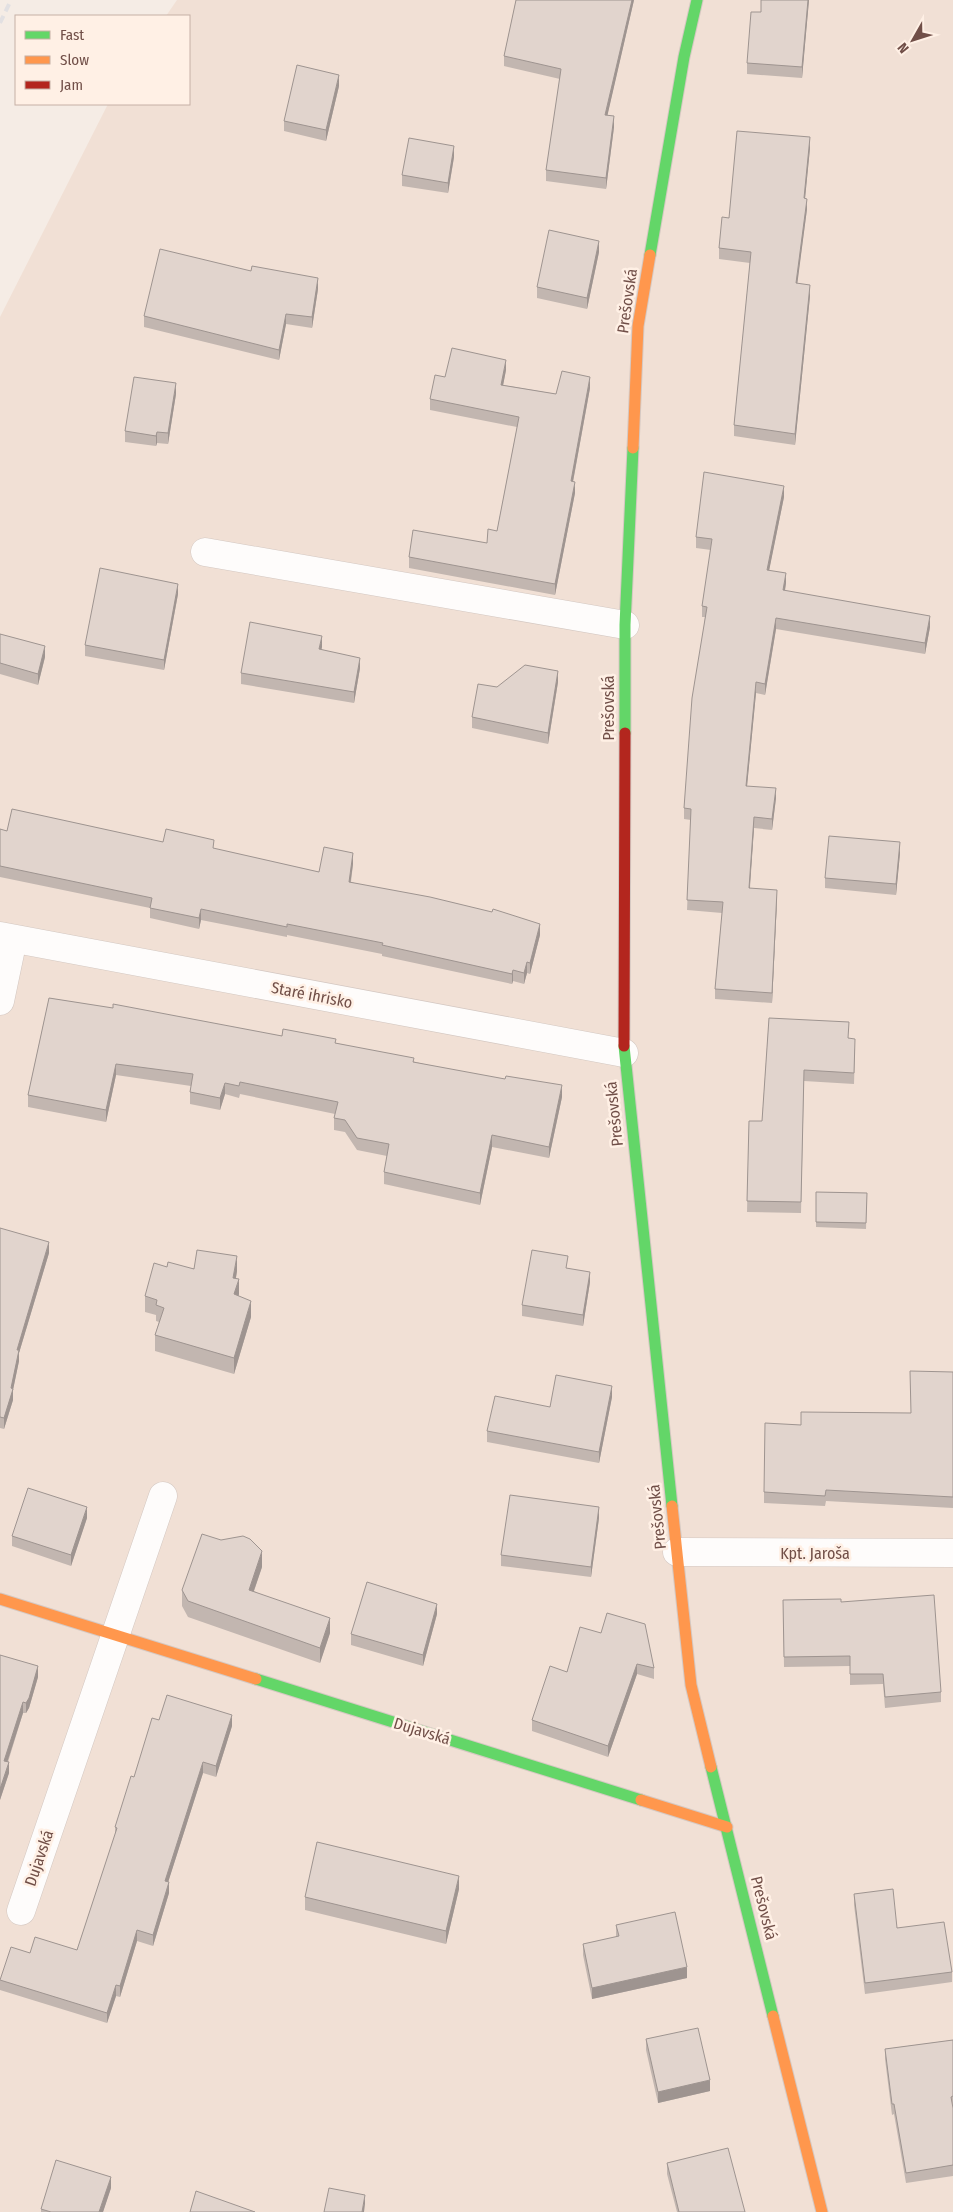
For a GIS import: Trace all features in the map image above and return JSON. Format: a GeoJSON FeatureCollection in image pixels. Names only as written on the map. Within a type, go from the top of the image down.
{"type":"FeatureCollection","features":[{"type":"Feature","properties":{"kind":"street","name":"Prešovská"},"geometry":{"type":"LineString","coordinates":[[697,0],[682,67],[638,326],[625,624],[624,1053],[691,1685],[822,2212]]}},
{"type":"Feature","properties":{"kind":"street"},"geometry":{"type":"LineString","coordinates":[[205,552],[625,624]]}},
{"type":"Feature","properties":{"kind":"street"},"geometry":{"type":"LineString","coordinates":[[0,1001],[7,938]]}},
{"type":"Feature","properties":{"kind":"street","name":"Staré ihrisko"},"geometry":{"type":"LineString","coordinates":[[7,938],[624,1053]]}},
{"type":"Feature","properties":{"kind":"street","name":"Dujavská"},"geometry":{"type":"LineString","coordinates":[[21,1911],[117,1636],[163,1496]]}},
{"type":"Feature","properties":{"kind":"street","name":"Kpt. Jaroša"},"geometry":{"type":"LineString","coordinates":[[677,1552],[953,1553]]}},
{"type":"Feature","properties":{"kind":"street","name":"Dujavská"},"geometry":{"type":"LineString","coordinates":[[0,1599],[727,1827]]}},
{"type":"Feature","properties":{"kind":"shaded area"},"geometry":{"type":"Polygon","coordinates":[[[177,0],[953,0],[953,2212],[0,2212],[0,317],[107,105],[190,105],[190,15],[167,15],[177,0]]]}},
{"type":"Feature","properties":{"kind":"building"},"geometry":{"type":"Polygon","coordinates":[[[516,0],[632,0],[605,115],[614,116],[606,178],[546,170],[561,69],[504,56],[516,0]]]}},
{"type":"Feature","properties":{"kind":"building"},"geometry":{"type":"Polygon","coordinates":[[[761,0],[808,0],[802,67],[747,63],[751,12],[761,12],[761,0]]]}},
{"type":"Feature","properties":{"kind":"building"},"geometry":{"type":"Polygon","coordinates":[[[297,65],[339,75],[326,130],[284,121],[297,65]]]}},
{"type":"Feature","properties":{"kind":"building"},"geometry":{"type":"Polygon","coordinates":[[[737,131],[810,137],[804,198],[807,199],[796,283],[810,285],[795,434],[734,425],[751,252],[719,248],[722,217],[729,218],[737,131]]]}},
{"type":"Feature","properties":{"kind":"building"},"geometry":{"type":"Polygon","coordinates":[[[409,138],[454,146],[448,183],[402,175],[409,138]]]}},
{"type":"Feature","properties":{"kind":"building"},"geometry":{"type":"Polygon","coordinates":[[[549,230],[599,241],[587,298],[537,287],[549,230]]]}},
{"type":"Feature","properties":{"kind":"building"},"geometry":{"type":"Polygon","coordinates":[[[160,249],[251,271],[252,266],[318,278],[312,317],[286,314],[279,350],[144,316],[160,249]]]}},
{"type":"Feature","properties":{"kind":"building"},"geometry":{"type":"Polygon","coordinates":[[[452,348],[506,360],[501,385],[556,394],[562,371],[590,377],[571,481],[575,482],[555,584],[409,557],[413,530],[487,543],[488,529],[497,531],[519,417],[430,399],[435,375],[445,377],[452,348]]]}},
{"type":"Feature","properties":{"kind":"building"},"geometry":{"type":"Polygon","coordinates":[[[134,377],[176,383],[168,433],[157,432],[156,436],[125,431],[134,377]]]}},
{"type":"Feature","properties":{"kind":"building"},"geometry":{"type":"Polygon","coordinates":[[[704,472],[784,486],[767,570],[786,573],[783,590],[930,616],[925,643],[776,618],[765,684],[756,682],[746,786],[776,788],[772,819],[754,817],[749,888],[777,890],[772,993],[715,989],[723,902],[687,900],[691,809],[684,808],[692,698],[707,607],[702,606],[712,539],[696,537],[704,472]]]}},
{"type":"Feature","properties":{"kind":"building"},"geometry":{"type":"Polygon","coordinates":[[[100,568],[178,584],[164,660],[85,645],[100,568]]]}},
{"type":"Feature","properties":{"kind":"building"},"geometry":{"type":"Polygon","coordinates":[[[250,622],[322,636],[319,649],[360,658],[354,692],[241,673],[250,622]]]}},
{"type":"Feature","properties":{"kind":"building"},"geometry":{"type":"Polygon","coordinates":[[[0,634],[45,646],[38,674],[0,663],[0,634]]]}},
{"type":"Feature","properties":{"kind":"building"},"geometry":{"type":"Polygon","coordinates":[[[525,665],[558,671],[548,733],[472,717],[478,684],[497,687],[525,665]]]}},
{"type":"Feature","properties":{"kind":"building"},"geometry":{"type":"Polygon","coordinates":[[[12,809],[163,842],[166,829],[214,840],[213,848],[319,872],[324,847],[353,853],[349,882],[430,897],[492,912],[493,909],[540,924],[530,963],[527,962],[524,973],[513,970],[512,974],[382,945],[383,943],[287,924],[287,927],[201,909],[199,918],[150,908],[152,898],[0,866],[0,829],[7,831],[12,809]]]}},
{"type":"Feature","properties":{"kind":"building"},"geometry":{"type":"Polygon","coordinates":[[[829,836],[900,842],[896,884],[825,878],[829,836]]]}},
{"type":"Feature","properties":{"kind":"building"},"geometry":{"type":"Polygon","coordinates":[[[49,998],[113,1008],[113,1004],[282,1036],[283,1029],[336,1039],[335,1043],[414,1058],[413,1062],[505,1079],[506,1076],[562,1085],[549,1147],[492,1135],[480,1193],[384,1172],[389,1144],[357,1138],[345,1120],[334,1118],[338,1102],[240,1082],[239,1086],[225,1083],[220,1098],[190,1092],[193,1074],[116,1064],[106,1110],[28,1095],[49,998]]]}},
{"type":"Feature","properties":{"kind":"building"},"geometry":{"type":"Polygon","coordinates":[[[769,1018],[849,1022],[848,1038],[855,1039],[854,1073],[804,1070],[801,1202],[747,1201],[749,1121],[762,1121],[769,1018]]]}},
{"type":"Feature","properties":{"kind":"building"},"geometry":{"type":"Polygon","coordinates":[[[816,1192],[867,1193],[866,1223],[816,1222],[816,1192]]]}},
{"type":"Feature","properties":{"kind":"building"},"geometry":{"type":"Polygon","coordinates":[[[0,1228],[49,1242],[17,1350],[19,1350],[11,1388],[13,1389],[4,1418],[0,1417],[0,1228]]]}},
{"type":"Feature","properties":{"kind":"building"},"geometry":{"type":"Polygon","coordinates":[[[197,1250],[237,1256],[233,1278],[239,1279],[234,1294],[251,1301],[234,1358],[155,1335],[164,1308],[156,1305],[157,1300],[145,1296],[154,1263],[167,1267],[168,1262],[194,1269],[197,1250]]]}},
{"type":"Feature","properties":{"kind":"building"},"geometry":{"type":"Polygon","coordinates":[[[532,1250],[568,1256],[566,1268],[590,1272],[583,1315],[522,1305],[532,1250]]]}},
{"type":"Feature","properties":{"kind":"building"},"geometry":{"type":"Polygon","coordinates":[[[910,1371],[953,1372],[953,1497],[826,1490],[825,1496],[764,1492],[765,1423],[801,1425],[801,1412],[911,1413],[910,1371]]]}},
{"type":"Feature","properties":{"kind":"building"},"geometry":{"type":"Polygon","coordinates":[[[556,1375],[612,1386],[599,1452],[487,1431],[495,1396],[550,1407],[556,1375]]]}},
{"type":"Feature","properties":{"kind":"building"},"geometry":{"type":"Polygon","coordinates":[[[28,1488],[87,1507],[71,1555],[12,1536],[28,1488]]]}},
{"type":"Feature","properties":{"kind":"building"},"geometry":{"type":"Polygon","coordinates":[[[510,1495],[599,1507],[591,1567],[501,1555],[510,1495]]]}},
{"type":"Feature","properties":{"kind":"building"},"geometry":{"type":"Polygon","coordinates":[[[202,1534],[221,1540],[243,1536],[250,1539],[262,1551],[249,1590],[330,1618],[320,1648],[188,1601],[182,1590],[202,1534]]]}},
{"type":"Feature","properties":{"kind":"building"},"geometry":{"type":"Polygon","coordinates":[[[367,1582],[437,1604],[423,1655],[351,1634],[367,1582]]]}},
{"type":"Feature","properties":{"kind":"building"},"geometry":{"type":"Polygon","coordinates":[[[934,1595],[941,1692],[885,1697],[883,1674],[850,1674],[850,1656],[784,1657],[783,1600],[841,1599],[841,1602],[934,1595]]]}},
{"type":"Feature","properties":{"kind":"building"},"geometry":{"type":"Polygon","coordinates":[[[607,1613],[645,1624],[654,1668],[637,1664],[608,1746],[532,1720],[550,1666],[567,1672],[580,1627],[601,1633],[607,1613]]]}},
{"type":"Feature","properties":{"kind":"building"},"geometry":{"type":"Polygon","coordinates":[[[0,1655],[38,1666],[29,1698],[26,1703],[23,1702],[4,1761],[9,1762],[0,1789],[0,1655]]]}},
{"type":"Feature","properties":{"kind":"building"},"geometry":{"type":"Polygon","coordinates":[[[167,1695],[232,1715],[216,1766],[203,1762],[165,1881],[169,1882],[153,1935],[137,1930],[120,1986],[116,1985],[107,2013],[0,1980],[11,1947],[30,1953],[35,1937],[77,1950],[117,1828],[115,1827],[131,1776],[134,1777],[152,1718],[159,1720],[167,1695]]]}},
{"type":"Feature","properties":{"kind":"building"},"geometry":{"type":"Polygon","coordinates":[[[317,1842],[459,1876],[446,1931],[305,1897],[317,1842]]]}},
{"type":"Feature","properties":{"kind":"building"},"geometry":{"type":"Polygon","coordinates":[[[893,1889],[897,1928],[944,1922],[952,1972],[865,1983],[854,1894],[893,1889]]]}},
{"type":"Feature","properties":{"kind":"building"},"geometry":{"type":"Polygon","coordinates":[[[675,1912],[687,1967],[592,1988],[583,1944],[619,1936],[616,1925],[675,1912]]]}},
{"type":"Feature","properties":{"kind":"building"},"geometry":{"type":"Polygon","coordinates":[[[698,2028],[710,2080],[658,2092],[646,2039],[698,2028]]]}},
{"type":"Feature","properties":{"kind":"building"},"geometry":{"type":"Polygon","coordinates":[[[953,2040],[953,2096],[951,2097],[953,2108],[953,2165],[906,2173],[894,2104],[892,2104],[885,2049],[953,2040]]]}},
{"type":"Feature","properties":{"kind":"building"},"geometry":{"type":"Polygon","coordinates":[[[728,2148],[745,2212],[679,2212],[667,2163],[728,2148]]]}},
{"type":"Feature","properties":{"kind":"building"},"geometry":{"type":"Polygon","coordinates":[[[56,2160],[111,2177],[99,2212],[51,2212],[41,2209],[56,2160]]]}},
{"type":"Feature","properties":{"kind":"building"},"geometry":{"type":"Polygon","coordinates":[[[329,2188],[365,2195],[362,2212],[324,2212],[329,2188]]]}},
{"type":"Feature","properties":{"kind":"building"},"geometry":{"type":"Polygon","coordinates":[[[196,2191],[255,2212],[190,2212],[196,2191]]]}},
{"type":"Feature","properties":{"kind":"railway"},"geometry":{"type":"LineString","coordinates":[[0,23],[11,0]]}},
{"type":"Feature","properties":{"kind":"traffic: fast"},"geometry":{"type":"LineString","coordinates":[[650,255],[684,57],[697,0]]}},
{"type":"Feature","properties":{"kind":"traffic: fast"},"geometry":{"type":"LineString","coordinates":[[625,733],[625,625],[633,448]]}},
{"type":"Feature","properties":{"kind":"traffic: fast"},"geometry":{"type":"LineString","coordinates":[[624,1046],[672,1506]]}},
{"type":"Feature","properties":{"kind":"traffic: fast"},"geometry":{"type":"LineString","coordinates":[[256,1679],[641,1800]]}},
{"type":"Feature","properties":{"kind":"traffic: fast"},"geometry":{"type":"LineString","coordinates":[[711,1767],[773,2016]]}},
{"type":"Feature","properties":{"kind":"traffic: slow"},"geometry":{"type":"LineString","coordinates":[[633,448],[638,326],[650,255]]}},
{"type":"Feature","properties":{"kind":"traffic: slow"},"geometry":{"type":"LineString","coordinates":[[672,1506],[691,1685],[711,1767]]}},
{"type":"Feature","properties":{"kind":"traffic: slow"},"geometry":{"type":"LineString","coordinates":[[0,1599],[256,1679]]}},
{"type":"Feature","properties":{"kind":"traffic: slow"},"geometry":{"type":"LineString","coordinates":[[641,1800],[727,1827]]}},
{"type":"Feature","properties":{"kind":"traffic: slow"},"geometry":{"type":"LineString","coordinates":[[773,2016],[822,2212]]}},
{"type":"Feature","properties":{"kind":"traffic: jam"},"geometry":{"type":"LineString","coordinates":[[624,1046],[625,733]]}}]}
